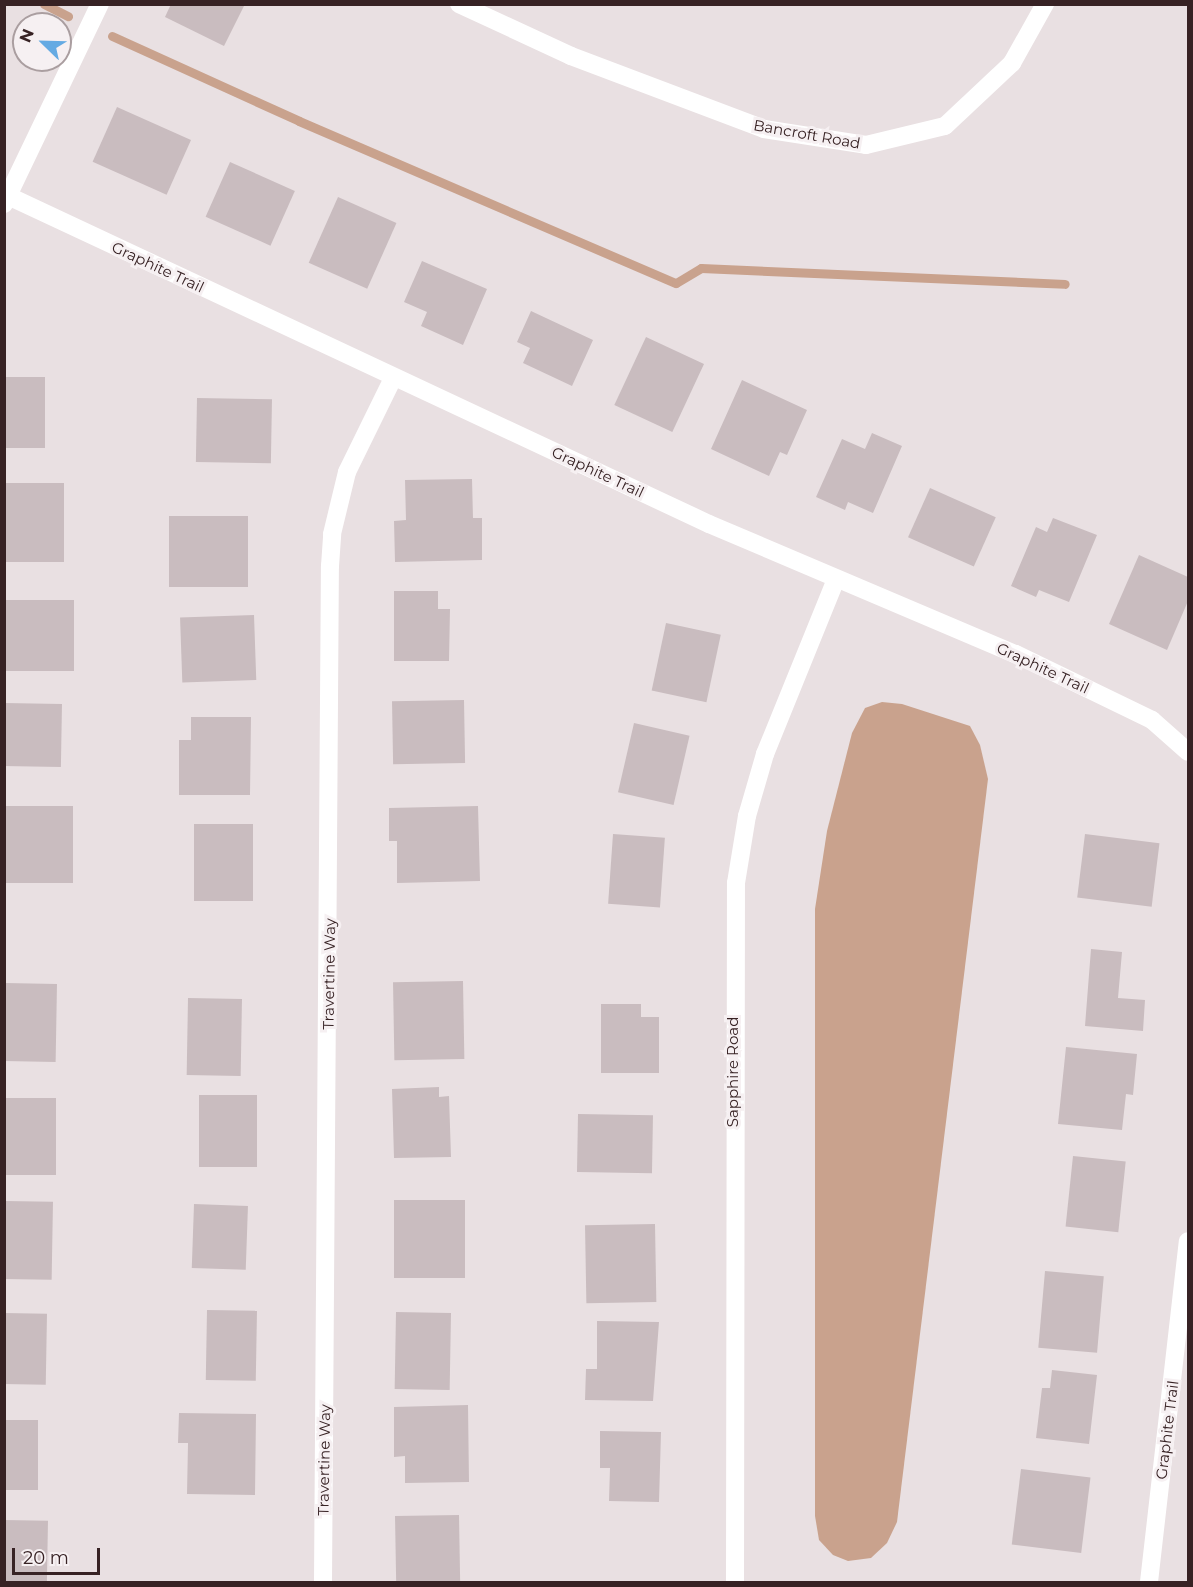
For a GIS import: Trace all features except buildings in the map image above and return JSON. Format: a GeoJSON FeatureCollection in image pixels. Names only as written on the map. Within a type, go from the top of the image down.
{"type":"FeatureCollection","features":[{"type":"Feature","properties":{"kind":"street"},"geometry":{"type":"LineString","coordinates":[[6,198],[100,4]]}},
{"type":"Feature","properties":{"kind":"street","name":"Bancroft Road"},"geometry":{"type":"LineString","coordinates":[[459,4],[571,56],[764,129],[866,145],[945,126],[1012,63],[1046,4]]}},
{"type":"Feature","properties":{"kind":"street","name":"Graphite Trail"},"geometry":{"type":"LineString","coordinates":[[6,198],[393,378],[836,579],[1016,654],[1152,720],[1188,752]]}},
{"type":"Feature","properties":{"kind":"street","name":"Travertine Way"},"geometry":{"type":"LineString","coordinates":[[323,1582],[331,544],[347,472],[393,378]]}},
{"type":"Feature","properties":{"kind":"street","name":"Sapphire Road"},"geometry":{"type":"LineString","coordinates":[[735,1582],[736,883],[747,816],[765,754],[836,579]]}},
{"type":"Feature","properties":{"kind":"street","name":"Graphite Trail"},"geometry":{"type":"LineString","coordinates":[[1149,1582],[1188,1241]]}},
{"type":"Feature","properties":{"kind":"shaded area"},"geometry":{"type":"Polygon","coordinates":[[[882,702],[902,704],[970,726],[980,745],[988,779],[897,1522],[887,1543],[871,1558],[848,1561],[833,1555],[819,1540],[815,1516],[815,909],[827,831],[852,733],[865,708],[882,702]]]}},
{"type":"Feature","properties":{"kind":"waterway"},"geometry":{"type":"LineString","coordinates":[[44,4],[60,12]]}},
{"type":"Feature","properties":{"kind":"waterway"},"geometry":{"type":"LineString","coordinates":[[112,36],[299,121],[676,283],[701,268],[1065,284]]}}]}
